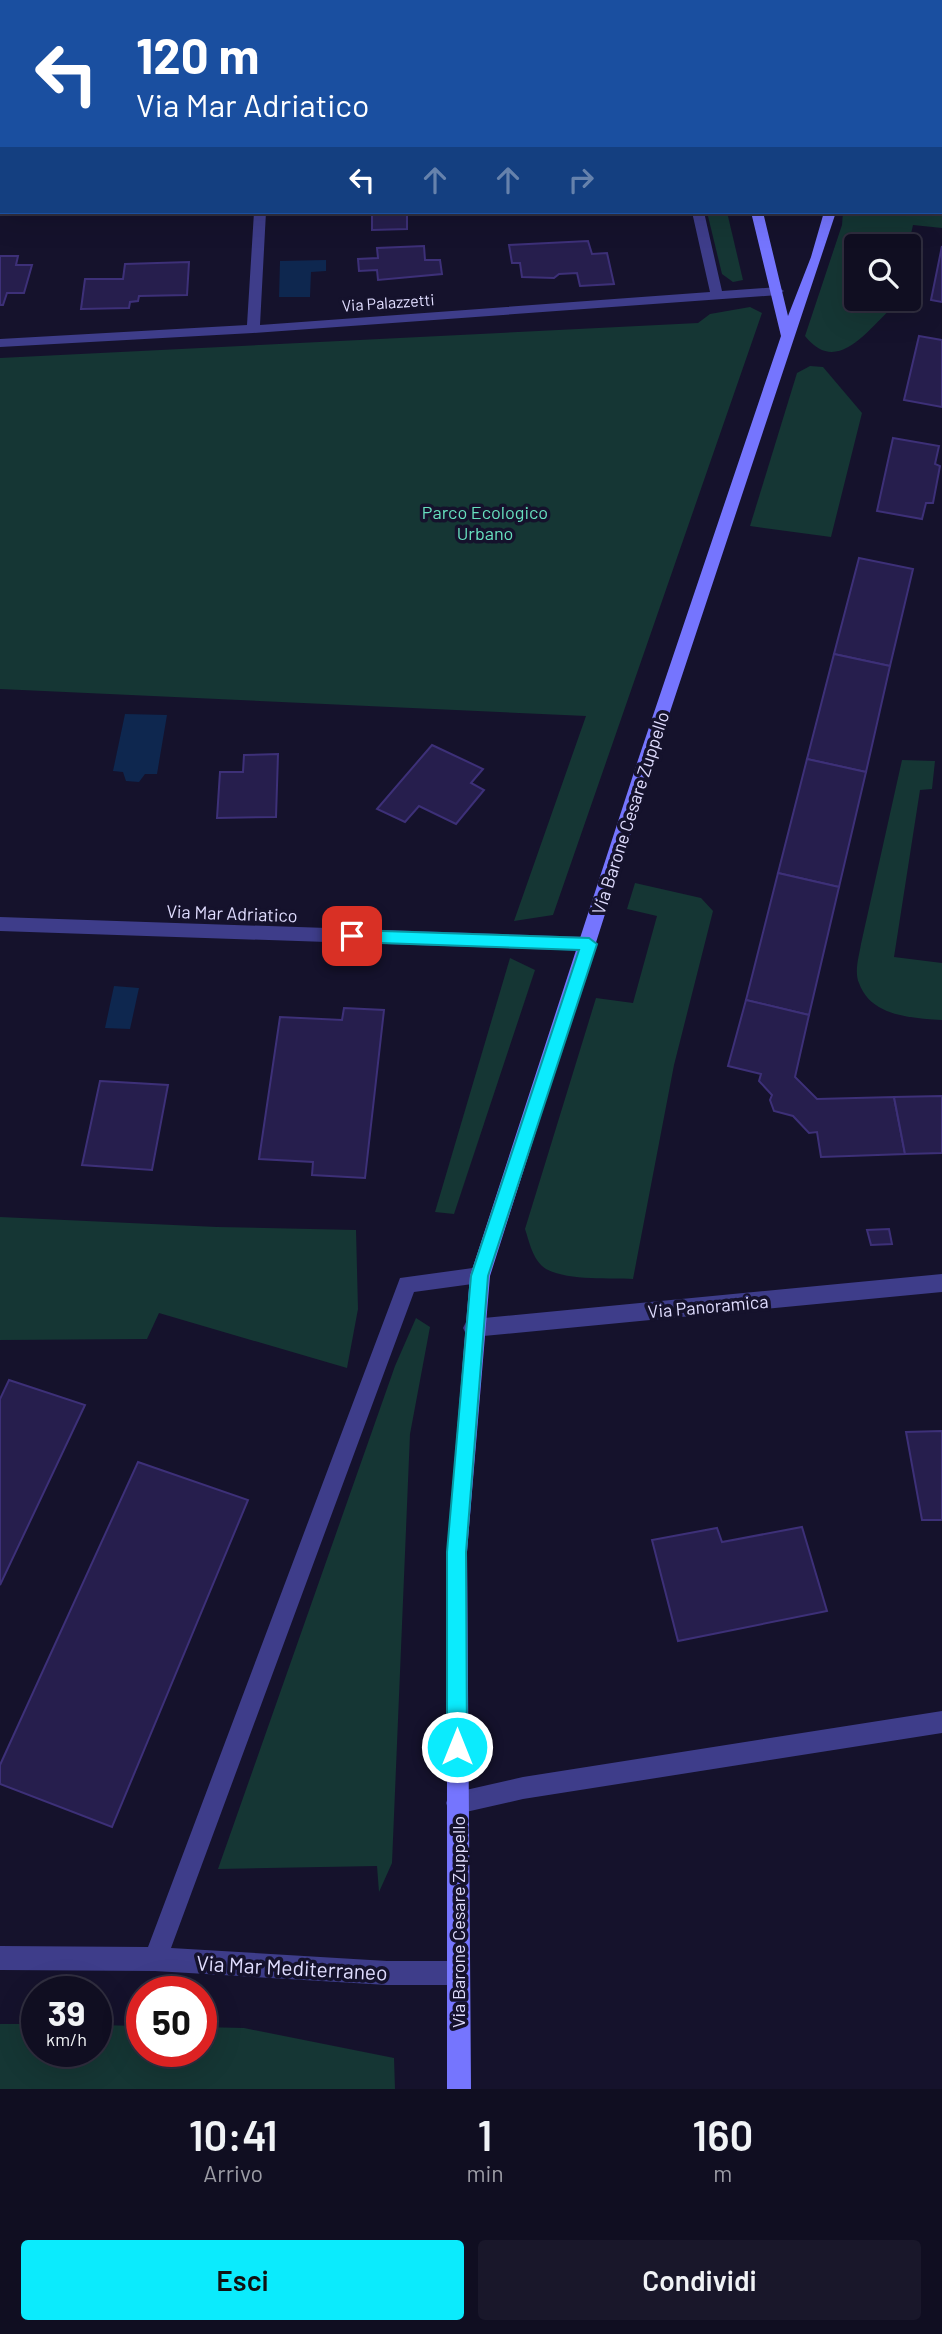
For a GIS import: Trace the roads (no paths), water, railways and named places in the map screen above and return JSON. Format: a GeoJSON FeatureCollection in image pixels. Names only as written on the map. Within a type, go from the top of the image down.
{"type":"FeatureCollection","features":[{"type":"Feature","properties":{"kind":"main road","name":"Via Barone Cesare Zuppello"},"geometry":{"type":"LineString","coordinates":[[758,214],[787,335]]}},
{"type":"Feature","properties":{"kind":"main road","name":"Via Barone Cesare Zuppello"},"geometry":{"type":"LineString","coordinates":[[458,2089],[457,1552],[473,1328],[480,1276],[646,760],[829,214]]}},
{"type":"Feature","properties":{"kind":"street"},"geometry":{"type":"LineString","coordinates":[[253,329],[260,214]]}},
{"type":"Feature","properties":{"kind":"street"},"geometry":{"type":"LineString","coordinates":[[698,214],[717,295]]}},
{"type":"Feature","properties":{"kind":"street","name":"Via Palazzetti"},"geometry":{"type":"LineString","coordinates":[[0,343],[253,329],[778,291]]}},
{"type":"Feature","properties":{"kind":"street","name":"Via Mar Adriatico"},"geometry":{"type":"LineString","coordinates":[[0,924],[589,944]]}},
{"type":"Feature","properties":{"kind":"street"},"geometry":{"type":"LineString","coordinates":[[155,1959],[407,1284],[480,1276]]}},
{"type":"Feature","properties":{"kind":"street","name":"Via Panoramica"},"geometry":{"type":"LineString","coordinates":[[473,1328],[942,1283]]}},
{"type":"Feature","properties":{"kind":"street"},"geometry":{"type":"LineString","coordinates":[[457,1803],[537,1786],[942,1722]]}},
{"type":"Feature","properties":{"kind":"street","name":"Via Mar Mediterraneo"},"geometry":{"type":"LineString","coordinates":[[0,1958],[155,1959],[387,1973],[457,1973]]}},
{"type":"Feature","properties":{"kind":"water"},"geometry":{"type":"Polygon","coordinates":[[[326,260],[326,271],[311,272],[310,297],[279,297],[280,261],[326,260]]]}},
{"type":"Feature","properties":{"kind":"water"},"geometry":{"type":"Polygon","coordinates":[[[125,714],[167,715],[157,774],[145,774],[139,782],[126,781],[123,772],[113,771],[125,714]]]}},
{"type":"Feature","properties":{"kind":"water"},"geometry":{"type":"Polygon","coordinates":[[[114,986],[139,988],[130,1029],[105,1028],[114,986]]]}},
{"type":"Feature","properties":{"kind":"park label","name":"Parco Ecologico Urbano"},"geometry":{"type":"Point","coordinates":[485,522]}}]}
